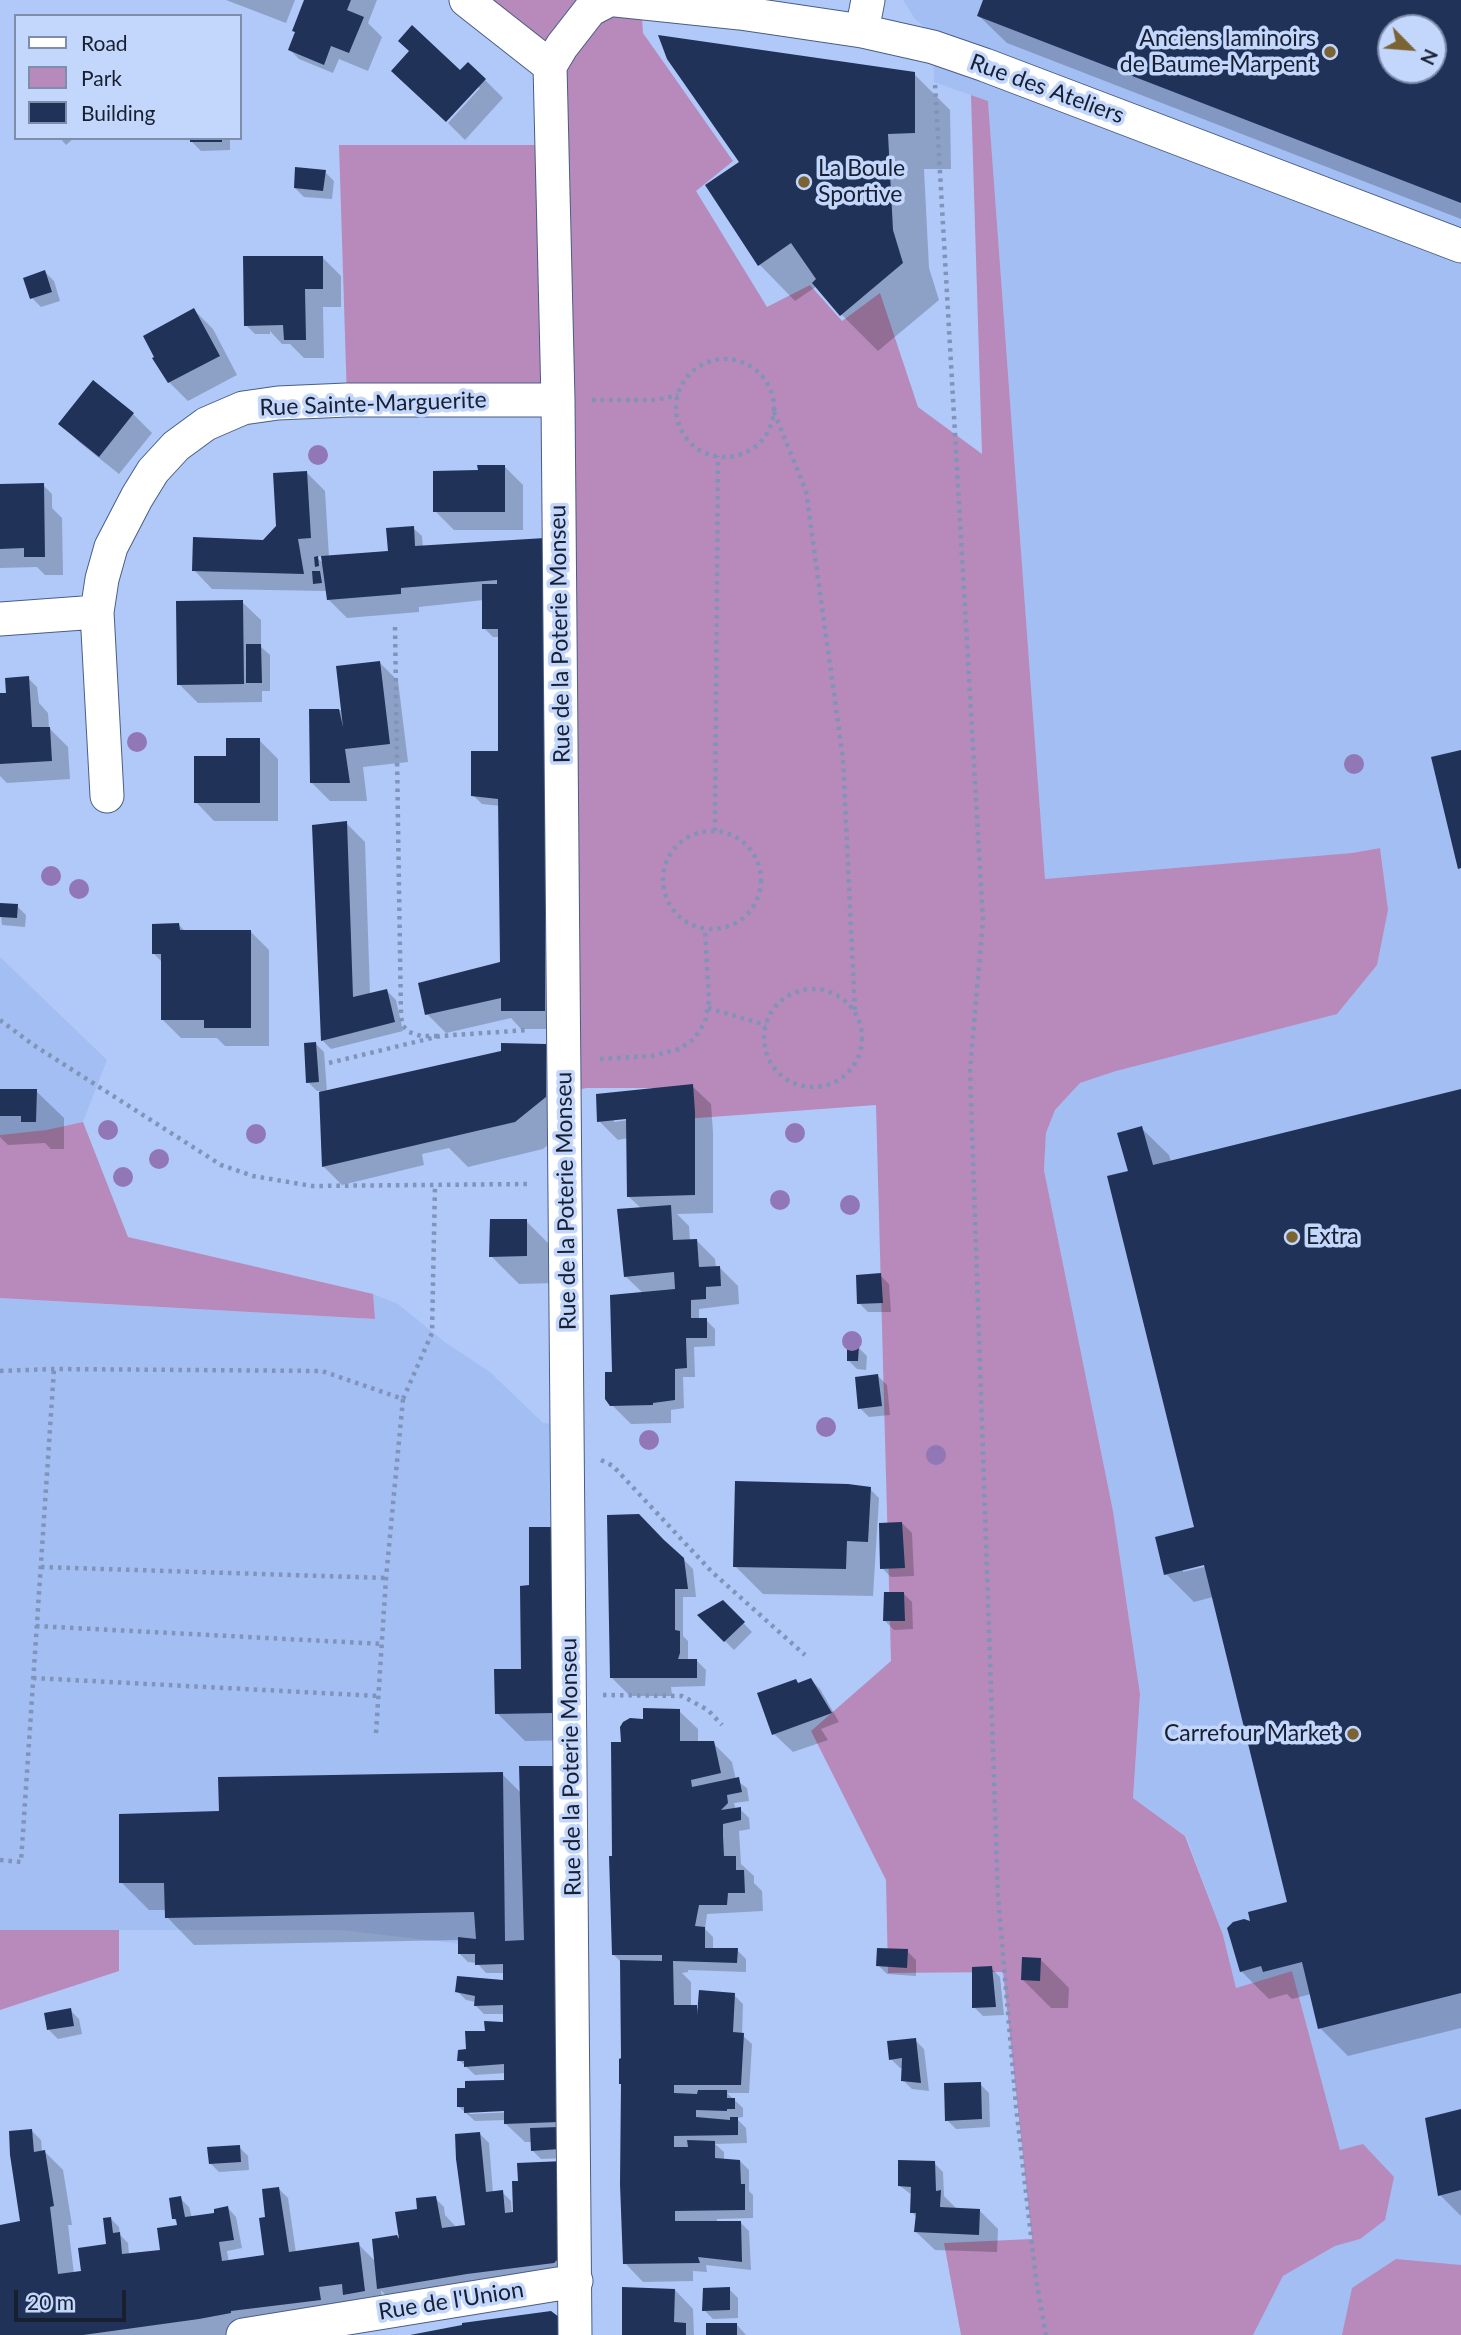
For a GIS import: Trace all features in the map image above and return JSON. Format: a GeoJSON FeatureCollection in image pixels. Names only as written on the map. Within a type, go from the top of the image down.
{"type":"FeatureCollection","features":[{"type":"Feature","properties":{"kind":"street"},"geometry":{"type":"LineString","coordinates":[[466,0],[550,66],[590,10],[610,0]]}},
{"type":"Feature","properties":{"kind":"street","name":"Rue des Ateliers"},"geometry":{"type":"LineString","coordinates":[[617,0],[740,13],[865,16],[933,47],[1461,246]]}},
{"type":"Feature","properties":{"kind":"street","name":"Rue de la Poterie Monseu"},"geometry":{"type":"LineString","coordinates":[[550,66],[558,400],[575,2335]]}},
{"type":"Feature","properties":{"kind":"street","name":"Rue Sainte-Marguerite"},"geometry":{"type":"LineString","coordinates":[[107,796],[97,612],[102,579],[111,547],[137,496],[153,471],[176,446],[206,424],[243,408],[278,403],[347,400],[558,400]]}},
{"type":"Feature","properties":{"kind":"street"},"geometry":{"type":"LineString","coordinates":[[0,619],[97,612]]}},
{"type":"Feature","properties":{"kind":"street","name":"Rue de l'Union"},"geometry":{"type":"LineString","coordinates":[[243,2335],[576,2281]]}},
{"type":"Feature","properties":{"kind":"path"},"geometry":{"type":"LineString","coordinates":[[933,47],[983,921],[970,1070],[998,1897],[1016,2106],[1036,2278],[1046,2335]]}},
{"type":"Feature","properties":{"kind":"path"},"geometry":{"type":"LineString","coordinates":[[727,359],[743,362],[762,376],[773,396],[774,412],[770,428],[761,441],[734,456],[718,456],[702,451],[689,441],[680,427],[676,411],[678,395],[685,380],[696,368],[711,361],[727,359]]}},
{"type":"Feature","properties":{"kind":"path"},"geometry":{"type":"LineString","coordinates":[[558,400],[656,400],[678,395]]}},
{"type":"Feature","properties":{"kind":"path"},"geometry":{"type":"LineString","coordinates":[[774,412],[806,491],[841,746],[855,1012],[861,1027],[862,1043],[858,1058],[849,1071],[822,1087],[806,1087],[790,1082],[777,1072],[768,1058],[764,1042],[766,1025],[773,1010],[785,998],[799,991],[816,989],[831,992],[844,1000],[855,1012]]}},
{"type":"Feature","properties":{"kind":"path"},"geometry":{"type":"LineString","coordinates":[[715,831],[718,456]]}},
{"type":"Feature","properties":{"kind":"path"},"geometry":{"type":"LineString","coordinates":[[395,627],[401,1017],[403,1026],[409,1032],[564,1044],[652,1056],[680,1049],[694,1039],[705,1022],[708,1008],[705,929]]}},
{"type":"Feature","properties":{"kind":"path"},"geometry":{"type":"LineString","coordinates":[[715,831],[737,839],[754,855],[760,869],[761,885],[757,900],[748,913],[736,923],[721,929],[705,929],[690,924],[676,914],[663,884],[665,867],[672,852],[684,840],[699,833],[715,831]]}},
{"type":"Feature","properties":{"kind":"path"},"geometry":{"type":"LineString","coordinates":[[708,1008],[766,1025]]}},
{"type":"Feature","properties":{"kind":"path"},"geometry":{"type":"LineString","coordinates":[[0,1020],[32,1044],[221,1165],[253,1176],[312,1186],[565,1184]]}},
{"type":"Feature","properties":{"kind":"path"},"geometry":{"type":"LineString","coordinates":[[329,1063],[440,1036]]}},
{"type":"Feature","properties":{"kind":"path"},"geometry":{"type":"LineString","coordinates":[[376,1733],[386,1578],[403,1399],[432,1333],[435,1185]]}},
{"type":"Feature","properties":{"kind":"path"},"geometry":{"type":"LineString","coordinates":[[0,1371],[54,1368],[322,1371],[403,1399]]}},
{"type":"Feature","properties":{"kind":"path"},"geometry":{"type":"LineString","coordinates":[[0,1860],[21,1862],[54,1368]]}},
{"type":"Feature","properties":{"kind":"path"},"geometry":{"type":"LineString","coordinates":[[568,1459],[599,1459],[612,1466],[712,1572],[806,1655]]}},
{"type":"Feature","properties":{"kind":"path"},"geometry":{"type":"LineString","coordinates":[[41,1567],[386,1578]]}},
{"type":"Feature","properties":{"kind":"path"},"geometry":{"type":"LineString","coordinates":[[36,1626],[383,1644]]}},
{"type":"Feature","properties":{"kind":"path"},"geometry":{"type":"LineString","coordinates":[[33,1678],[379,1696]]}},
{"type":"Feature","properties":{"kind":"path"},"geometry":{"type":"LineString","coordinates":[[570,1695],[682,1696],[708,1710],[722,1725]]}},
{"type":"Feature","properties":{"kind":"shaded area"},"geometry":{"type":"Polygon","coordinates":[[[903,0],[1461,0],[1461,2335],[1253,2335],[1283,2276],[1335,2246],[1360,2239],[1340,2150],[1292,1971],[1236,1988],[1223,1935],[1186,1836],[1133,1798],[1140,1694],[1113,1511],[1044,1170],[1046,1133],[1055,1110],[1080,1083],[1116,1071],[1379,848],[1352,853],[1045,880],[988,101],[934,82],[933,34],[915,19],[903,0]]]}},
{"type":"Feature","properties":{"kind":"shaded area"},"geometry":{"type":"Polygon","coordinates":[[[0,957],[107,1060],[83,1122],[46,1130],[0,1135],[0,957]]]}},
{"type":"Feature","properties":{"kind":"shaded area"},"geometry":{"type":"Polygon","coordinates":[[[373,1294],[398,1304],[446,1343],[490,1372],[543,1423],[568,1425],[573,1947],[461,1944],[341,1930],[0,1930],[0,1298],[374,1319],[373,1294]]]}},
{"type":"Feature","properties":{"kind":"green space"},"geometry":{"type":"Polygon","coordinates":[[[466,0],[742,0],[641,3],[643,33],[733,161],[696,191],[767,307],[810,285],[842,321],[880,293],[918,407],[982,454],[971,95],[988,101],[1045,879],[1352,853],[1380,848],[1388,910],[1377,965],[1337,1014],[1116,1071],[1080,1083],[1055,1110],[1046,1133],[1044,1170],[1113,1511],[1140,1694],[1133,1798],[1185,1836],[1223,1935],[1236,1988],[1292,1971],[1340,2150],[1363,2144],[1394,2177],[1385,2220],[1360,2239],[1335,2246],[1283,2276],[1253,2335],[961,2335],[944,2243],[1032,2239],[1003,1972],[888,1973],[886,1880],[811,1731],[891,1661],[876,1105],[684,1119],[684,1088],[587,1088],[564,1092],[558,400],[347,400],[339,145],[552,145],[550,66],[466,0]]]}},
{"type":"Feature","properties":{"kind":"green space"},"geometry":{"type":"Polygon","coordinates":[[[83,1122],[128,1237],[373,1294],[375,1319],[0,1298],[0,1135],[46,1130],[83,1122]]]}},
{"type":"Feature","properties":{"kind":"green space"},"geometry":{"type":"Polygon","coordinates":[[[0,1930],[119,1930],[119,1971],[0,2010],[0,1930]]]}},
{"type":"Feature","properties":{"kind":"green space"},"geometry":{"type":"Polygon","coordinates":[[[1396,2259],[1461,2265],[1461,2335],[1342,2335],[1352,2288],[1396,2259]]]}},
{"type":"Feature","properties":{"kind":"building"},"geometry":{"type":"Polygon","coordinates":[[[304,0],[351,0],[347,10],[364,17],[349,53],[331,46],[324,65],[288,50],[304,0]]]}},
{"type":"Feature","properties":{"kind":"building"},"geometry":{"type":"Polygon","coordinates":[[[983,0],[1461,0],[1461,203],[977,16],[983,0]]]}},
{"type":"Feature","properties":{"kind":"building"},"geometry":{"type":"Polygon","coordinates":[[[412,25],[460,70],[468,62],[486,79],[446,122],[391,71],[409,51],[398,41],[412,25]]]}},
{"type":"Feature","properties":{"kind":"building"},"geometry":{"type":"Polygon","coordinates":[[[658,35],[915,72],[915,133],[888,134],[893,230],[903,263],[840,316],[812,283],[816,279],[791,243],[758,266],[705,185],[739,162],[667,59],[658,35]]]}},
{"type":"Feature","properties":{"kind":"building"},"geometry":{"type":"Polygon","coordinates":[[[190,140],[222,140],[222,142],[190,140]]]}},
{"type":"Feature","properties":{"kind":"building"},"geometry":{"type":"Polygon","coordinates":[[[295,167],[326,170],[323,191],[294,188],[295,167]]]}},
{"type":"Feature","properties":{"kind":"building"},"geometry":{"type":"Polygon","coordinates":[[[243,256],[323,256],[323,289],[305,289],[306,340],[284,340],[283,325],[244,326],[243,256]]]}},
{"type":"Feature","properties":{"kind":"building"},"geometry":{"type":"Polygon","coordinates":[[[45,270],[52,292],[30,299],[23,278],[45,270]]]}},
{"type":"Feature","properties":{"kind":"building"},"geometry":{"type":"Polygon","coordinates":[[[194,308],[220,356],[168,383],[152,358],[154,357],[143,336],[194,308]]]}},
{"type":"Feature","properties":{"kind":"building"},"geometry":{"type":"Polygon","coordinates":[[[93,380],[134,413],[99,457],[58,424],[93,380]]]}},
{"type":"Feature","properties":{"kind":"building"},"geometry":{"type":"Polygon","coordinates":[[[477,465],[505,465],[505,512],[433,512],[433,471],[478,470],[477,465]]]}},
{"type":"Feature","properties":{"kind":"building"},"geometry":{"type":"Polygon","coordinates":[[[307,471],[311,538],[298,539],[304,574],[192,571],[193,537],[263,540],[276,526],[273,473],[307,471]]]}},
{"type":"Feature","properties":{"kind":"building"},"geometry":{"type":"Polygon","coordinates":[[[44,483],[45,557],[24,557],[24,548],[0,549],[0,484],[44,483]]]}},
{"type":"Feature","properties":{"kind":"building"},"geometry":{"type":"Polygon","coordinates":[[[414,526],[415,546],[545,538],[545,1011],[501,1011],[501,998],[425,1015],[418,983],[500,962],[498,799],[471,796],[471,751],[498,751],[498,629],[482,629],[482,584],[497,584],[497,580],[401,588],[401,594],[327,600],[321,556],[388,551],[386,528],[414,526]]]}},
{"type":"Feature","properties":{"kind":"building"},"geometry":{"type":"Polygon","coordinates":[[[318,556],[319,566],[315,567],[314,557],[318,556]]]}},
{"type":"Feature","properties":{"kind":"building"},"geometry":{"type":"Polygon","coordinates":[[[312,571],[320,571],[322,583],[313,584],[312,571]]]}},
{"type":"Feature","properties":{"kind":"building"},"geometry":{"type":"Polygon","coordinates":[[[243,600],[244,684],[177,685],[176,601],[243,600]]]}},
{"type":"Feature","properties":{"kind":"building"},"geometry":{"type":"Polygon","coordinates":[[[246,644],[261,644],[262,683],[246,683],[246,644]]]}},
{"type":"Feature","properties":{"kind":"building"},"geometry":{"type":"Polygon","coordinates":[[[380,661],[390,744],[345,749],[350,783],[310,783],[309,709],[339,709],[343,727],[336,666],[380,661]]]}},
{"type":"Feature","properties":{"kind":"building"},"geometry":{"type":"Polygon","coordinates":[[[29,676],[32,727],[50,727],[52,761],[0,764],[0,693],[6,693],[5,678],[29,676]]]}},
{"type":"Feature","properties":{"kind":"building"},"geometry":{"type":"Polygon","coordinates":[[[226,738],[260,738],[260,803],[194,803],[194,756],[226,756],[226,738]]]}},
{"type":"Feature","properties":{"kind":"building"},"geometry":{"type":"Polygon","coordinates":[[[1461,750],[1461,868],[1458,869],[1431,757],[1461,750]]]}},
{"type":"Feature","properties":{"kind":"building"},"geometry":{"type":"Polygon","coordinates":[[[347,821],[353,997],[387,989],[395,1022],[321,1041],[312,825],[347,821]]]}},
{"type":"Feature","properties":{"kind":"building"},"geometry":{"type":"Polygon","coordinates":[[[0,903],[18,904],[17,918],[0,917],[0,903]]]}},
{"type":"Feature","properties":{"kind":"building"},"geometry":{"type":"Polygon","coordinates":[[[179,923],[180,930],[251,930],[251,1028],[204,1028],[204,1020],[161,1020],[161,954],[152,954],[152,924],[179,923]]]}},
{"type":"Feature","properties":{"kind":"building"},"geometry":{"type":"Polygon","coordinates":[[[316,1042],[319,1082],[306,1083],[304,1043],[316,1042]]]}},
{"type":"Feature","properties":{"kind":"building"},"geometry":{"type":"Polygon","coordinates":[[[501,1043],[546,1044],[546,1097],[515,1122],[322,1167],[319,1092],[501,1051],[501,1043]]]}},
{"type":"Feature","properties":{"kind":"building"},"geometry":{"type":"Polygon","coordinates":[[[693,1084],[695,1195],[627,1197],[626,1119],[597,1122],[596,1094],[693,1084]]]}},
{"type":"Feature","properties":{"kind":"building"},"geometry":{"type":"Polygon","coordinates":[[[0,1089],[37,1089],[36,1122],[21,1122],[21,1116],[0,1116],[0,1089]]]}},
{"type":"Feature","properties":{"kind":"building","name":"Carrefour Market"},"geometry":{"type":"Polygon","coordinates":[[[1461,1089],[1461,1993],[1318,2029],[1302,1962],[1263,1972],[1261,1966],[1240,1972],[1227,1928],[1233,1922],[1244,1919],[1250,1921],[1248,1912],[1287,1902],[1204,1565],[1164,1575],[1155,1537],[1194,1527],[1107,1176],[1128,1171],[1117,1133],[1142,1126],[1153,1165],[1461,1089]]]}},
{"type":"Feature","properties":{"kind":"building"},"geometry":{"type":"Polygon","coordinates":[[[671,1205],[673,1240],[697,1239],[699,1267],[720,1266],[721,1286],[706,1287],[706,1299],[691,1300],[691,1318],[707,1318],[707,1338],[686,1338],[687,1368],[675,1369],[675,1400],[653,1405],[610,1406],[605,1399],[605,1372],[612,1372],[610,1295],[675,1289],[674,1272],[624,1277],[617,1209],[671,1205]]]}},
{"type":"Feature","properties":{"kind":"building"},"geometry":{"type":"Polygon","coordinates":[[[490,1219],[527,1219],[527,1256],[489,1257],[490,1219]]]}},
{"type":"Feature","properties":{"kind":"building"},"geometry":{"type":"Polygon","coordinates":[[[881,1273],[883,1303],[857,1304],[856,1275],[881,1273]]]}},
{"type":"Feature","properties":{"kind":"building"},"geometry":{"type":"Polygon","coordinates":[[[847,1344],[859,1345],[858,1361],[847,1361],[847,1344]]]}},
{"type":"Feature","properties":{"kind":"building"},"geometry":{"type":"Polygon","coordinates":[[[878,1374],[882,1406],[858,1409],[855,1377],[878,1374]]]}},
{"type":"Feature","properties":{"kind":"building"},"geometry":{"type":"Polygon","coordinates":[[[735,1481],[871,1487],[868,1542],[847,1541],[846,1569],[733,1567],[735,1481]]]}},
{"type":"Feature","properties":{"kind":"building"},"geometry":{"type":"Polygon","coordinates":[[[639,1514],[684,1558],[688,1589],[675,1589],[675,1630],[680,1631],[678,1659],[697,1659],[697,1678],[610,1678],[607,1515],[639,1514]]]}},
{"type":"Feature","properties":{"kind":"building"},"geometry":{"type":"Polygon","coordinates":[[[902,1522],[905,1568],[880,1569],[879,1523],[902,1522]]]}},
{"type":"Feature","properties":{"kind":"building"},"geometry":{"type":"Polygon","coordinates":[[[529,1527],[551,1527],[553,1713],[495,1714],[494,1669],[521,1669],[520,1586],[529,1585],[529,1527]]]}},
{"type":"Feature","properties":{"kind":"building"},"geometry":{"type":"Polygon","coordinates":[[[884,1592],[904,1592],[905,1621],[883,1621],[884,1592]]]}},
{"type":"Feature","properties":{"kind":"building"},"geometry":{"type":"Polygon","coordinates":[[[723,1600],[745,1622],[724,1642],[697,1615],[723,1600]]]}},
{"type":"Feature","properties":{"kind":"building"},"geometry":{"type":"Polygon","coordinates":[[[811,1678],[832,1713],[772,1735],[757,1693],[796,1679],[798,1683],[811,1678]]]}},
{"type":"Feature","properties":{"kind":"building"},"geometry":{"type":"Polygon","coordinates":[[[643,1708],[680,1709],[680,1741],[714,1741],[721,1773],[691,1780],[692,1787],[739,1777],[742,1792],[727,1795],[728,1803],[721,1810],[741,1807],[741,1820],[723,1824],[723,1836],[724,1856],[736,1856],[736,1870],[744,1870],[745,1893],[728,1893],[727,1905],[699,1905],[695,1926],[705,1927],[705,1948],[738,1948],[737,1963],[673,1961],[674,2005],[697,2005],[697,2015],[699,1990],[735,1993],[733,2032],[744,2033],[741,2085],[674,2085],[674,2093],[697,2094],[698,2090],[727,2090],[727,2098],[735,2098],[735,2109],[696,2110],[696,2117],[730,2120],[730,2117],[738,2117],[738,2135],[674,2136],[674,2147],[688,2147],[687,2140],[715,2141],[715,2158],[740,2160],[741,2184],[745,2184],[745,2210],[675,2211],[675,2221],[741,2221],[742,2262],[698,2257],[700,2263],[623,2264],[619,2084],[620,1960],[662,1961],[662,1955],[612,1955],[609,1856],[612,1856],[611,1742],[621,1742],[620,1727],[623,1722],[630,1718],[643,1719],[643,1708]]]}},
{"type":"Feature","properties":{"kind":"building"},"geometry":{"type":"Polygon","coordinates":[[[519,1766],[555,1766],[559,2122],[504,2124],[504,2111],[464,2113],[464,2107],[457,2107],[457,2088],[465,2088],[465,2081],[504,2080],[504,2064],[464,2067],[464,2061],[457,2061],[458,2050],[466,2049],[465,2031],[485,2031],[484,2021],[503,2022],[503,2005],[474,2006],[475,1996],[455,1992],[457,1976],[503,1980],[503,1964],[475,1965],[475,1954],[458,1954],[458,1937],[476,1939],[474,1912],[165,1918],[164,1883],[119,1883],[119,1814],[219,1811],[218,1777],[503,1772],[505,1941],[524,1940],[519,1766]]]}},
{"type":"Feature","properties":{"kind":"building"},"geometry":{"type":"Polygon","coordinates":[[[877,1948],[908,1949],[907,1968],[876,1966],[877,1948]]]}},
{"type":"Feature","properties":{"kind":"building"},"geometry":{"type":"Polygon","coordinates":[[[1022,1957],[1041,1958],[1040,1981],[1021,1980],[1022,1957]]]}},
{"type":"Feature","properties":{"kind":"building"},"geometry":{"type":"Polygon","coordinates":[[[992,1966],[996,2007],[972,2008],[972,1967],[992,1966]]]}},
{"type":"Feature","properties":{"kind":"building"},"geometry":{"type":"Polygon","coordinates":[[[71,2008],[74,2026],[47,2030],[44,2013],[71,2008]]]}},
{"type":"Feature","properties":{"kind":"building"},"geometry":{"type":"Polygon","coordinates":[[[916,2038],[921,2083],[901,2081],[902,2058],[889,2060],[887,2041],[916,2038]]]}},
{"type":"Feature","properties":{"kind":"building"},"geometry":{"type":"Polygon","coordinates":[[[981,2082],[982,2119],[945,2121],[944,2083],[981,2082]]]}},
{"type":"Feature","properties":{"kind":"building"},"geometry":{"type":"Polygon","coordinates":[[[1461,2109],[1461,2190],[1438,2196],[1425,2118],[1461,2109]]]}},
{"type":"Feature","properties":{"kind":"building"},"geometry":{"type":"Polygon","coordinates":[[[559,2127],[560,2149],[531,2151],[530,2128],[559,2127]]]}},
{"type":"Feature","properties":{"kind":"building"},"geometry":{"type":"Polygon","coordinates":[[[32,2129],[34,2152],[45,2150],[54,2206],[50,2207],[58,2274],[81,2271],[78,2248],[106,2244],[103,2218],[111,2217],[113,2233],[120,2232],[122,2254],[160,2250],[157,2228],[177,2225],[176,2219],[172,2219],[169,2198],[181,2196],[185,2217],[214,2213],[214,2209],[228,2206],[234,2240],[219,2242],[222,2261],[264,2255],[259,2218],[265,2217],[262,2189],[279,2187],[289,2252],[359,2242],[365,2291],[343,2295],[342,2284],[319,2287],[321,2300],[231,2311],[199,2319],[83,2335],[0,2335],[0,2225],[20,2221],[9,2131],[32,2129]]]}},
{"type":"Feature","properties":{"kind":"building"},"geometry":{"type":"Polygon","coordinates":[[[480,2132],[486,2192],[503,2190],[505,2213],[513,2212],[512,2181],[518,2181],[517,2163],[564,2161],[564,2253],[554,2263],[377,2289],[372,2239],[397,2235],[399,2239],[395,2212],[417,2209],[416,2198],[436,2196],[442,2228],[465,2225],[455,2134],[480,2132]]]}},
{"type":"Feature","properties":{"kind":"building"},"geometry":{"type":"Polygon","coordinates":[[[240,2145],[241,2162],[209,2164],[207,2147],[240,2145]]]}},
{"type":"Feature","properties":{"kind":"building"},"geometry":{"type":"Polygon","coordinates":[[[898,2160],[935,2161],[936,2191],[941,2190],[940,2207],[980,2209],[979,2235],[914,2232],[916,2213],[910,2213],[911,2187],[898,2186],[898,2160]]]}},
{"type":"Feature","properties":{"kind":"building"},"geometry":{"type":"Polygon","coordinates":[[[622,2287],[675,2289],[674,2322],[686,2323],[686,2335],[622,2335],[622,2287]]]}},
{"type":"Feature","properties":{"kind":"building"},"geometry":{"type":"Polygon","coordinates":[[[730,2287],[730,2310],[702,2311],[703,2288],[730,2287]]]}},
{"type":"Feature","properties":{"kind":"building"},"geometry":{"type":"Polygon","coordinates":[[[551,2311],[563,2320],[562,2335],[410,2335],[462,2323],[551,2311]]]}},
{"type":"Feature","properties":{"kind":"building"},"geometry":{"type":"Polygon","coordinates":[[[706,2323],[737,2323],[737,2335],[706,2335],[706,2323]]]}},
{"type":"Feature","properties":{"kind":"place","name":"Anciens laminoirs de Baume-Marpent"},"geometry":{"type":"Point","coordinates":[1330,52]}},
{"type":"Feature","properties":{"kind":"place","name":"La Boule Sportive"},"geometry":{"type":"Point","coordinates":[804,182]}},
{"type":"Feature","properties":{"kind":"place","name":"Extra"},"geometry":{"type":"Point","coordinates":[1292,1237]}},
{"type":"Feature","properties":{"kind":"place","name":"Carrefour Market"},"geometry":{"type":"Point","coordinates":[1353,1734]}}]}
